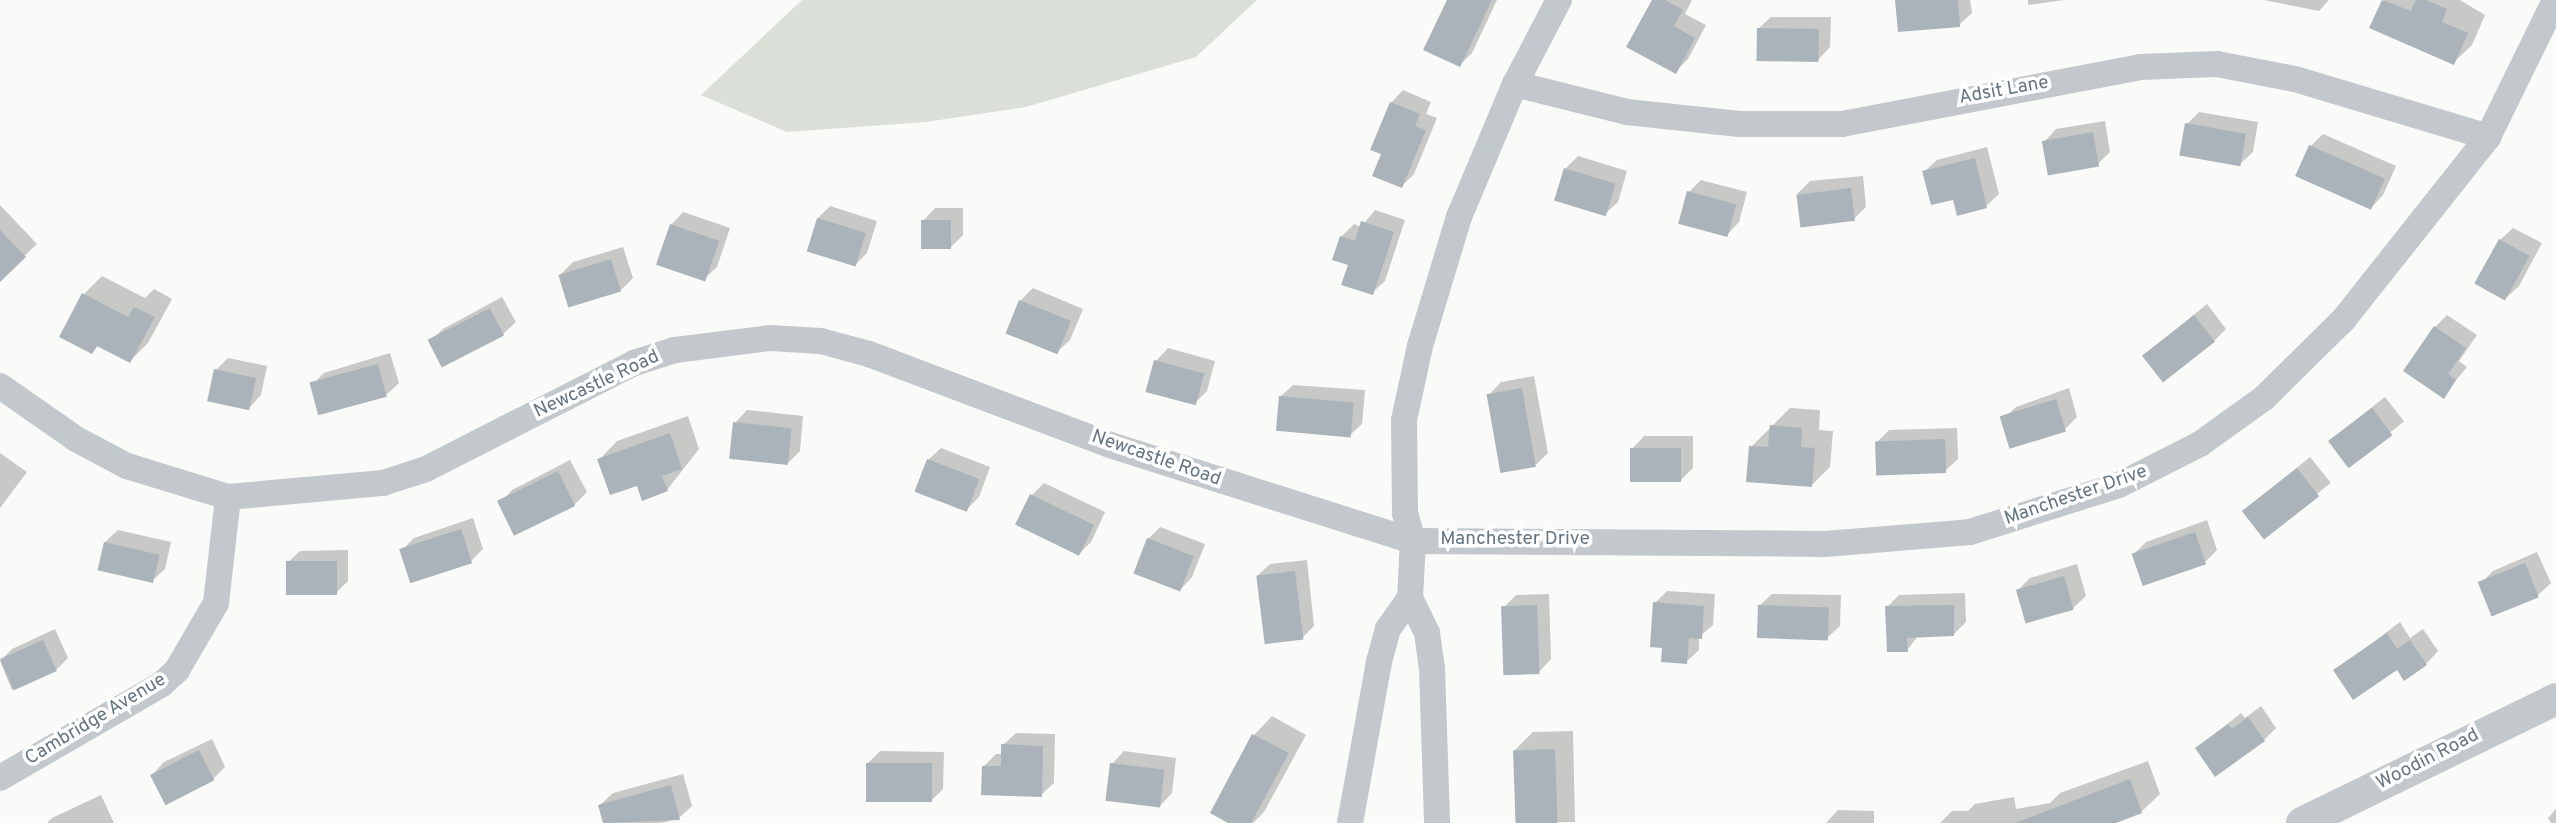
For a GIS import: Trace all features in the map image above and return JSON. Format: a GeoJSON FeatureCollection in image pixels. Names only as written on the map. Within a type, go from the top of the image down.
{"type":"FeatureCollection","features":[{"type":"Feature","properties":{"kind":"street","name":"Manchester Drive"},"geometry":{"type":"LineString","coordinates":[[1409,598],[1413,541],[1405,513],[1404,420],[1420,346],[1459,217],[1515,84],[1559,0]]}},
{"type":"Feature","properties":{"kind":"street","name":"Manchester Drive"},"geometry":{"type":"LineString","coordinates":[[1413,541],[1825,544],[1970,531],[2119,485],[2200,444],[2264,398],[2344,319],[2488,137],[2555,0]]}},
{"type":"Feature","properties":{"kind":"street","name":"Adsit Lane"},"geometry":{"type":"LineString","coordinates":[[1515,84],[1627,113],[1739,124],[1842,124],[2140,68],[2217,64],[2295,79],[2488,137]]}},
{"type":"Feature","properties":{"kind":"street","name":"Newcastle Road"},"geometry":{"type":"LineString","coordinates":[[0,386],[76,439],[127,466],[228,497],[383,483],[426,469],[634,363],[675,350],[770,338],[821,341],[869,354],[1110,445],[1413,541]]}},
{"type":"Feature","properties":{"kind":"street","name":"Cambridge Avenue"},"geometry":{"type":"LineString","coordinates":[[0,778],[162,684],[177,670],[216,603],[228,497]]}},
{"type":"Feature","properties":{"kind":"street"},"geometry":{"type":"LineString","coordinates":[[1350,823],[1379,662],[1388,629],[1409,598],[1427,633],[1432,669],[1437,823]]}},
{"type":"Feature","properties":{"kind":"street","name":"Woodin Road"},"geometry":{"type":"LineString","coordinates":[[2302,823],[2556,699]]}},
{"type":"Feature","properties":{"kind":"shaded area"},"geometry":{"type":"Polygon","coordinates":[[[802,0],[1257,0],[1196,57],[1026,107],[926,122],[787,132],[701,95],[802,0]]]}},
{"type":"Feature","properties":{"kind":"building"},"geometry":{"type":"Polygon","coordinates":[[[1447,0],[1492,0],[1460,67],[1423,50],[1447,0]]]}},
{"type":"Feature","properties":{"kind":"building"},"geometry":{"type":"Polygon","coordinates":[[[1652,0],[1665,0],[1683,10],[1674,26],[1695,38],[1676,74],[1626,47],[1652,0]]]}},
{"type":"Feature","properties":{"kind":"building"},"geometry":{"type":"Polygon","coordinates":[[[1895,0],[1958,0],[1960,27],[1898,32],[1895,0]]]}},
{"type":"Feature","properties":{"kind":"building"},"geometry":{"type":"Polygon","coordinates":[[[2382,0],[2411,11],[2416,0],[2426,0],[2447,9],[2442,22],[2468,33],[2454,65],[2369,28],[2382,0]]]}},
{"type":"Feature","properties":{"kind":"building"},"geometry":{"type":"Polygon","coordinates":[[[1757,28],[1819,29],[1818,62],[1756,61],[1757,28]]]}},
{"type":"Feature","properties":{"kind":"building"},"geometry":{"type":"Polygon","coordinates":[[[1390,102],[1420,114],[1415,126],[1426,130],[1402,188],[1372,176],[1381,154],[1370,150],[1390,102]]]}},
{"type":"Feature","properties":{"kind":"building"},"geometry":{"type":"Polygon","coordinates":[[[2185,123],[2246,134],[2240,166],[2179,155],[2185,123]]]}},
{"type":"Feature","properties":{"kind":"building"},"geometry":{"type":"Polygon","coordinates":[[[2093,132],[2099,166],[2048,175],[2042,141],[2093,132]]]}},
{"type":"Feature","properties":{"kind":"building"},"geometry":{"type":"Polygon","coordinates":[[[2309,145],[2385,179],[2371,210],[2295,176],[2309,145]]]}},
{"type":"Feature","properties":{"kind":"building"},"geometry":{"type":"Polygon","coordinates":[[[1975,158],[1987,208],[1957,216],[1953,200],[1931,205],[1922,171],[1975,158]]]}},
{"type":"Feature","properties":{"kind":"building"},"geometry":{"type":"Polygon","coordinates":[[[1564,168],[1616,184],[1606,216],[1554,201],[1564,168]]]}},
{"type":"Feature","properties":{"kind":"building"},"geometry":{"type":"Polygon","coordinates":[[[1851,188],[1855,221],[1800,227],[1796,195],[1851,188]]]}},
{"type":"Feature","properties":{"kind":"building"},"geometry":{"type":"Polygon","coordinates":[[[1687,191],[1736,204],[1727,237],[1678,224],[1687,191]]]}},
{"type":"Feature","properties":{"kind":"building"},"geometry":{"type":"Polygon","coordinates":[[[817,218],[866,233],[856,266],[807,251],[817,218]]]}},
{"type":"Feature","properties":{"kind":"building"},"geometry":{"type":"Polygon","coordinates":[[[921,220],[951,220],[951,249],[921,249],[921,220]]]}},
{"type":"Feature","properties":{"kind":"building"},"geometry":{"type":"Polygon","coordinates":[[[1361,221],[1394,232],[1373,295],[1341,285],[1348,265],[1332,260],[1340,236],[1355,241],[1361,221]]]}},
{"type":"Feature","properties":{"kind":"building"},"geometry":{"type":"Polygon","coordinates":[[[670,224],[719,241],[705,282],[656,265],[670,224]]]}},
{"type":"Feature","properties":{"kind":"building"},"geometry":{"type":"Polygon","coordinates":[[[0,230],[26,257],[0,282],[0,230]]]}},
{"type":"Feature","properties":{"kind":"building"},"geometry":{"type":"Polygon","coordinates":[[[2499,239],[2530,256],[2505,301],[2474,284],[2499,239]]]}},
{"type":"Feature","properties":{"kind":"building"},"geometry":{"type":"Polygon","coordinates":[[[611,259],[621,292],[568,308],[558,275],[611,259]]]}},
{"type":"Feature","properties":{"kind":"building"},"geometry":{"type":"Polygon","coordinates":[[[82,293],[128,317],[134,307],[155,317],[130,363],[97,346],[92,354],[59,337],[82,293]]]}},
{"type":"Feature","properties":{"kind":"building"},"geometry":{"type":"Polygon","coordinates":[[[1019,300],[1071,321],[1057,354],[1006,333],[1019,300]]]}},
{"type":"Feature","properties":{"kind":"building"},"geometry":{"type":"Polygon","coordinates":[[[490,308],[504,336],[442,367],[428,340],[490,308]]]}},
{"type":"Feature","properties":{"kind":"building"},"geometry":{"type":"Polygon","coordinates":[[[2194,315],[2215,342],[2163,382],[2142,356],[2194,315]]]}},
{"type":"Feature","properties":{"kind":"building"},"geometry":{"type":"Polygon","coordinates":[[[2434,326],[2466,348],[2448,374],[2456,380],[2444,399],[2403,371],[2434,326]]]}},
{"type":"Feature","properties":{"kind":"building"},"geometry":{"type":"Polygon","coordinates":[[[1154,360],[1204,373],[1196,405],[1145,392],[1154,360]]]}},
{"type":"Feature","properties":{"kind":"building"},"geometry":{"type":"Polygon","coordinates":[[[378,364],[387,397],[318,415],[309,382],[378,364]]]}},
{"type":"Feature","properties":{"kind":"building"},"geometry":{"type":"Polygon","coordinates":[[[214,369],[256,378],[249,410],[207,401],[214,369]]]}},
{"type":"Feature","properties":{"kind":"building"},"geometry":{"type":"Polygon","coordinates":[[[1522,388],[1536,467],[1500,473],[1487,394],[1522,388]]]}},
{"type":"Feature","properties":{"kind":"building"},"geometry":{"type":"Polygon","coordinates":[[[1279,396],[1354,403],[1351,437],[1276,431],[1279,396]]]}},
{"type":"Feature","properties":{"kind":"building"},"geometry":{"type":"Polygon","coordinates":[[[2056,399],[2066,432],[2010,449],[2000,416],[2056,399]]]}},
{"type":"Feature","properties":{"kind":"building"},"geometry":{"type":"Polygon","coordinates":[[[2372,408],[2392,435],[2349,468],[2328,441],[2372,408]]]}},
{"type":"Feature","properties":{"kind":"building"},"geometry":{"type":"Polygon","coordinates":[[[733,422],[792,428],[788,465],[729,459],[733,422]]]}},
{"type":"Feature","properties":{"kind":"building"},"geometry":{"type":"Polygon","coordinates":[[[1770,425],[1802,428],[1801,447],[1815,448],[1812,487],[1746,482],[1749,446],[1768,447],[1770,425]]]}},
{"type":"Feature","properties":{"kind":"building"},"geometry":{"type":"Polygon","coordinates":[[[670,433],[682,469],[662,476],[668,491],[642,501],[637,486],[610,495],[597,459],[670,433]]]}},
{"type":"Feature","properties":{"kind":"building"},"geometry":{"type":"Polygon","coordinates":[[[1945,439],[1946,473],[1876,475],[1875,441],[1945,439]]]}},
{"type":"Feature","properties":{"kind":"building"},"geometry":{"type":"Polygon","coordinates":[[[1630,448],[1681,448],[1681,482],[1630,482],[1630,448]]]}},
{"type":"Feature","properties":{"kind":"building"},"geometry":{"type":"Polygon","coordinates":[[[927,459],[979,479],[967,512],[914,492],[927,459]]]}},
{"type":"Feature","properties":{"kind":"building"},"geometry":{"type":"Polygon","coordinates":[[[2297,468],[2319,496],[2264,539],[2242,511],[2297,468]]]}},
{"type":"Feature","properties":{"kind":"building"},"geometry":{"type":"Polygon","coordinates":[[[558,471],[575,506],[514,536],[497,501],[558,471]]]}},
{"type":"Feature","properties":{"kind":"building"},"geometry":{"type":"Polygon","coordinates":[[[1030,494],[1094,525],[1079,556],[1015,525],[1030,494]]]}},
{"type":"Feature","properties":{"kind":"building"},"geometry":{"type":"Polygon","coordinates":[[[461,529],[472,563],[410,583],[399,549],[461,529]]]}},
{"type":"Feature","properties":{"kind":"building"},"geometry":{"type":"Polygon","coordinates":[[[2195,532],[2206,564],[2143,586],[2132,554],[2195,532]]]}},
{"type":"Feature","properties":{"kind":"building"},"geometry":{"type":"Polygon","coordinates":[[[1147,538],[1194,556],[1180,591],[1133,573],[1147,538]]]}},
{"type":"Feature","properties":{"kind":"building"},"geometry":{"type":"Polygon","coordinates":[[[104,542],[160,555],[153,583],[97,570],[104,542]]]}},
{"type":"Feature","properties":{"kind":"building"},"geometry":{"type":"Polygon","coordinates":[[[286,561],[337,561],[337,595],[286,595],[286,561]]]}},
{"type":"Feature","properties":{"kind":"building"},"geometry":{"type":"Polygon","coordinates":[[[2525,563],[2539,597],[2492,616],[2478,582],[2525,563]]]}},
{"type":"Feature","properties":{"kind":"building"},"geometry":{"type":"Polygon","coordinates":[[[1295,571],[1303,639],[1265,644],[1256,576],[1295,571]]]}},
{"type":"Feature","properties":{"kind":"building"},"geometry":{"type":"Polygon","coordinates":[[[2064,576],[2074,610],[2026,623],[2016,590],[2064,576]]]}},
{"type":"Feature","properties":{"kind":"building"},"geometry":{"type":"Polygon","coordinates":[[[1653,602],[1704,606],[1702,639],[1689,638],[1687,664],[1661,662],[1662,648],[1650,647],[1653,602]]]}},
{"type":"Feature","properties":{"kind":"building"},"geometry":{"type":"Polygon","coordinates":[[[1537,605],[1539,674],[1503,675],[1501,606],[1537,605]]]}},
{"type":"Feature","properties":{"kind":"building"},"geometry":{"type":"Polygon","coordinates":[[[1758,605],[1829,607],[1828,640],[1757,638],[1758,605]]]}},
{"type":"Feature","properties":{"kind":"building"},"geometry":{"type":"Polygon","coordinates":[[[1954,605],[1954,636],[1907,638],[1908,652],[1887,652],[1885,606],[1954,605]]]}},
{"type":"Feature","properties":{"kind":"building"},"geometry":{"type":"Polygon","coordinates":[[[2387,633],[2397,649],[2410,640],[2427,665],[2404,681],[2397,670],[2353,700],[2333,670],[2387,633]]]}},
{"type":"Feature","properties":{"kind":"building"},"geometry":{"type":"Polygon","coordinates":[[[43,640],[57,671],[14,690],[0,659],[43,640]]]}},
{"type":"Feature","properties":{"kind":"building"},"geometry":{"type":"Polygon","coordinates":[[[2248,717],[2265,741],[2215,777],[2195,748],[2228,724],[2232,729],[2248,717]]]}},
{"type":"Feature","properties":{"kind":"building"},"geometry":{"type":"Polygon","coordinates":[[[1252,734],[1289,753],[1251,823],[1228,823],[1210,813],[1252,734]]]}},
{"type":"Feature","properties":{"kind":"building"},"geometry":{"type":"Polygon","coordinates":[[[1001,744],[1043,746],[1042,797],[981,795],[982,766],[1001,766],[1001,744]]]}},
{"type":"Feature","properties":{"kind":"building"},"geometry":{"type":"Polygon","coordinates":[[[1555,749],[1558,823],[1516,823],[1513,750],[1555,749]]]}},
{"type":"Feature","properties":{"kind":"building"},"geometry":{"type":"Polygon","coordinates":[[[199,750],[214,780],[165,805],[150,775],[199,750]]]}},
{"type":"Feature","properties":{"kind":"building"},"geometry":{"type":"Polygon","coordinates":[[[866,763],[932,763],[932,802],[866,802],[866,763]]]}},
{"type":"Feature","properties":{"kind":"building"},"geometry":{"type":"Polygon","coordinates":[[[1110,763],[1165,770],[1160,807],[1105,801],[1110,763]]]}},
{"type":"Feature","properties":{"kind":"building"},"geometry":{"type":"Polygon","coordinates":[[[2130,779],[2142,813],[2116,823],[2015,823],[2130,779]]]}},
{"type":"Feature","properties":{"kind":"building"},"geometry":{"type":"Polygon","coordinates":[[[671,785],[680,820],[603,823],[598,805],[671,785]]]}}]}
